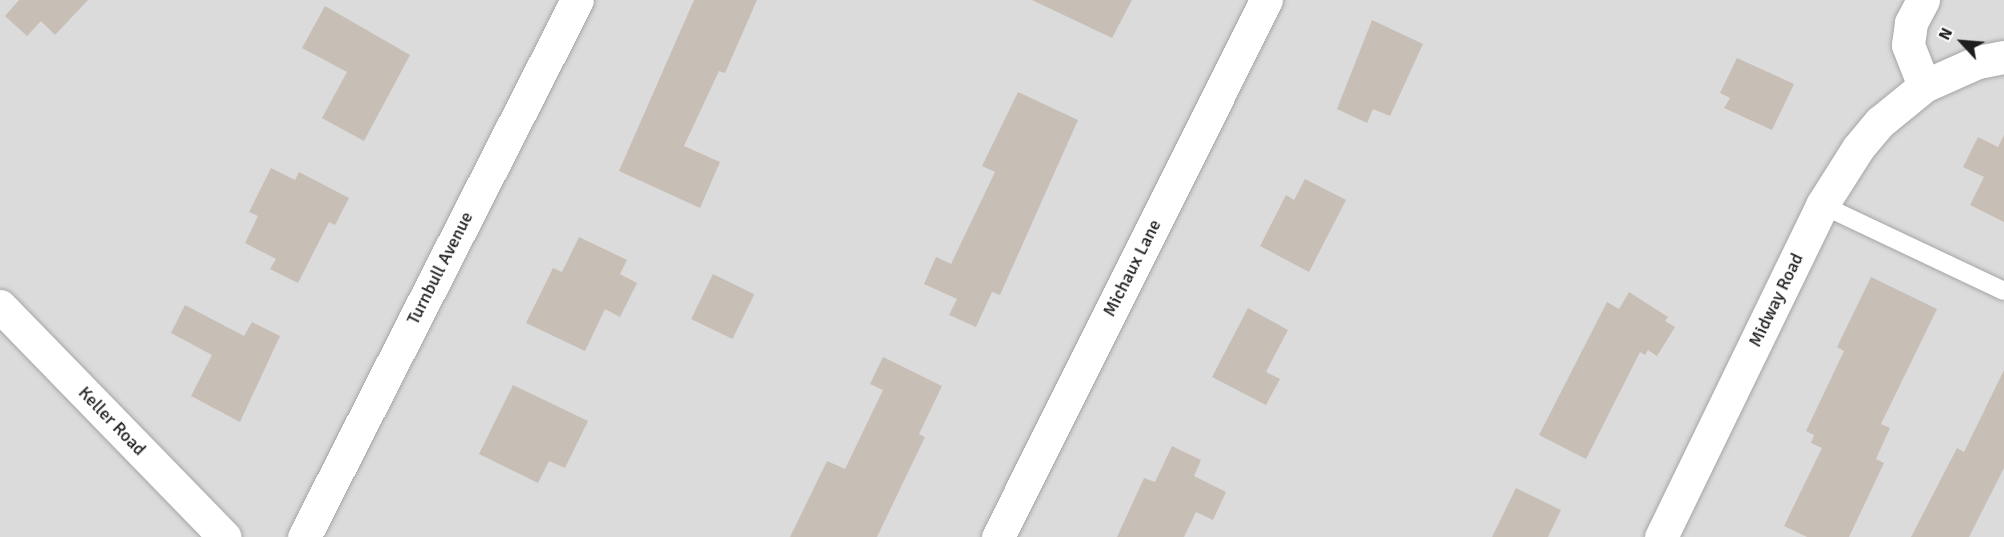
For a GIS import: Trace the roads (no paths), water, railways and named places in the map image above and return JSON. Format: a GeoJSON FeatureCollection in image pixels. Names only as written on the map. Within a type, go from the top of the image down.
{"type":"FeatureCollection","features":[{"type":"Feature","properties":{"kind":"street","name":"Turnbull Avenue"},"geometry":{"type":"LineString","coordinates":[[304,537],[577,0]]}},
{"type":"Feature","properties":{"kind":"street","name":"Michaux Lane"},"geometry":{"type":"LineString","coordinates":[[998,537],[1266,0]]}},
{"type":"Feature","properties":{"kind":"street"},"geometry":{"type":"LineString","coordinates":[[1923,0],[1911,23],[1908,45],[1924,86]]}},
{"type":"Feature","properties":{"kind":"street","name":"Midway Road"},"geometry":{"type":"LineString","coordinates":[[1661,537],[1822,206],[1858,148],[1880,122],[1924,86],[1978,62],[2004,57]]}},
{"type":"Feature","properties":{"kind":"street","name":"Keller Road"},"geometry":{"type":"LineString","coordinates":[[0,306],[225,537]]}},
{"type":"Feature","properties":{"kind":"lane"},"geometry":{"type":"LineString","coordinates":[[1822,206],[2004,291]]}}]}
